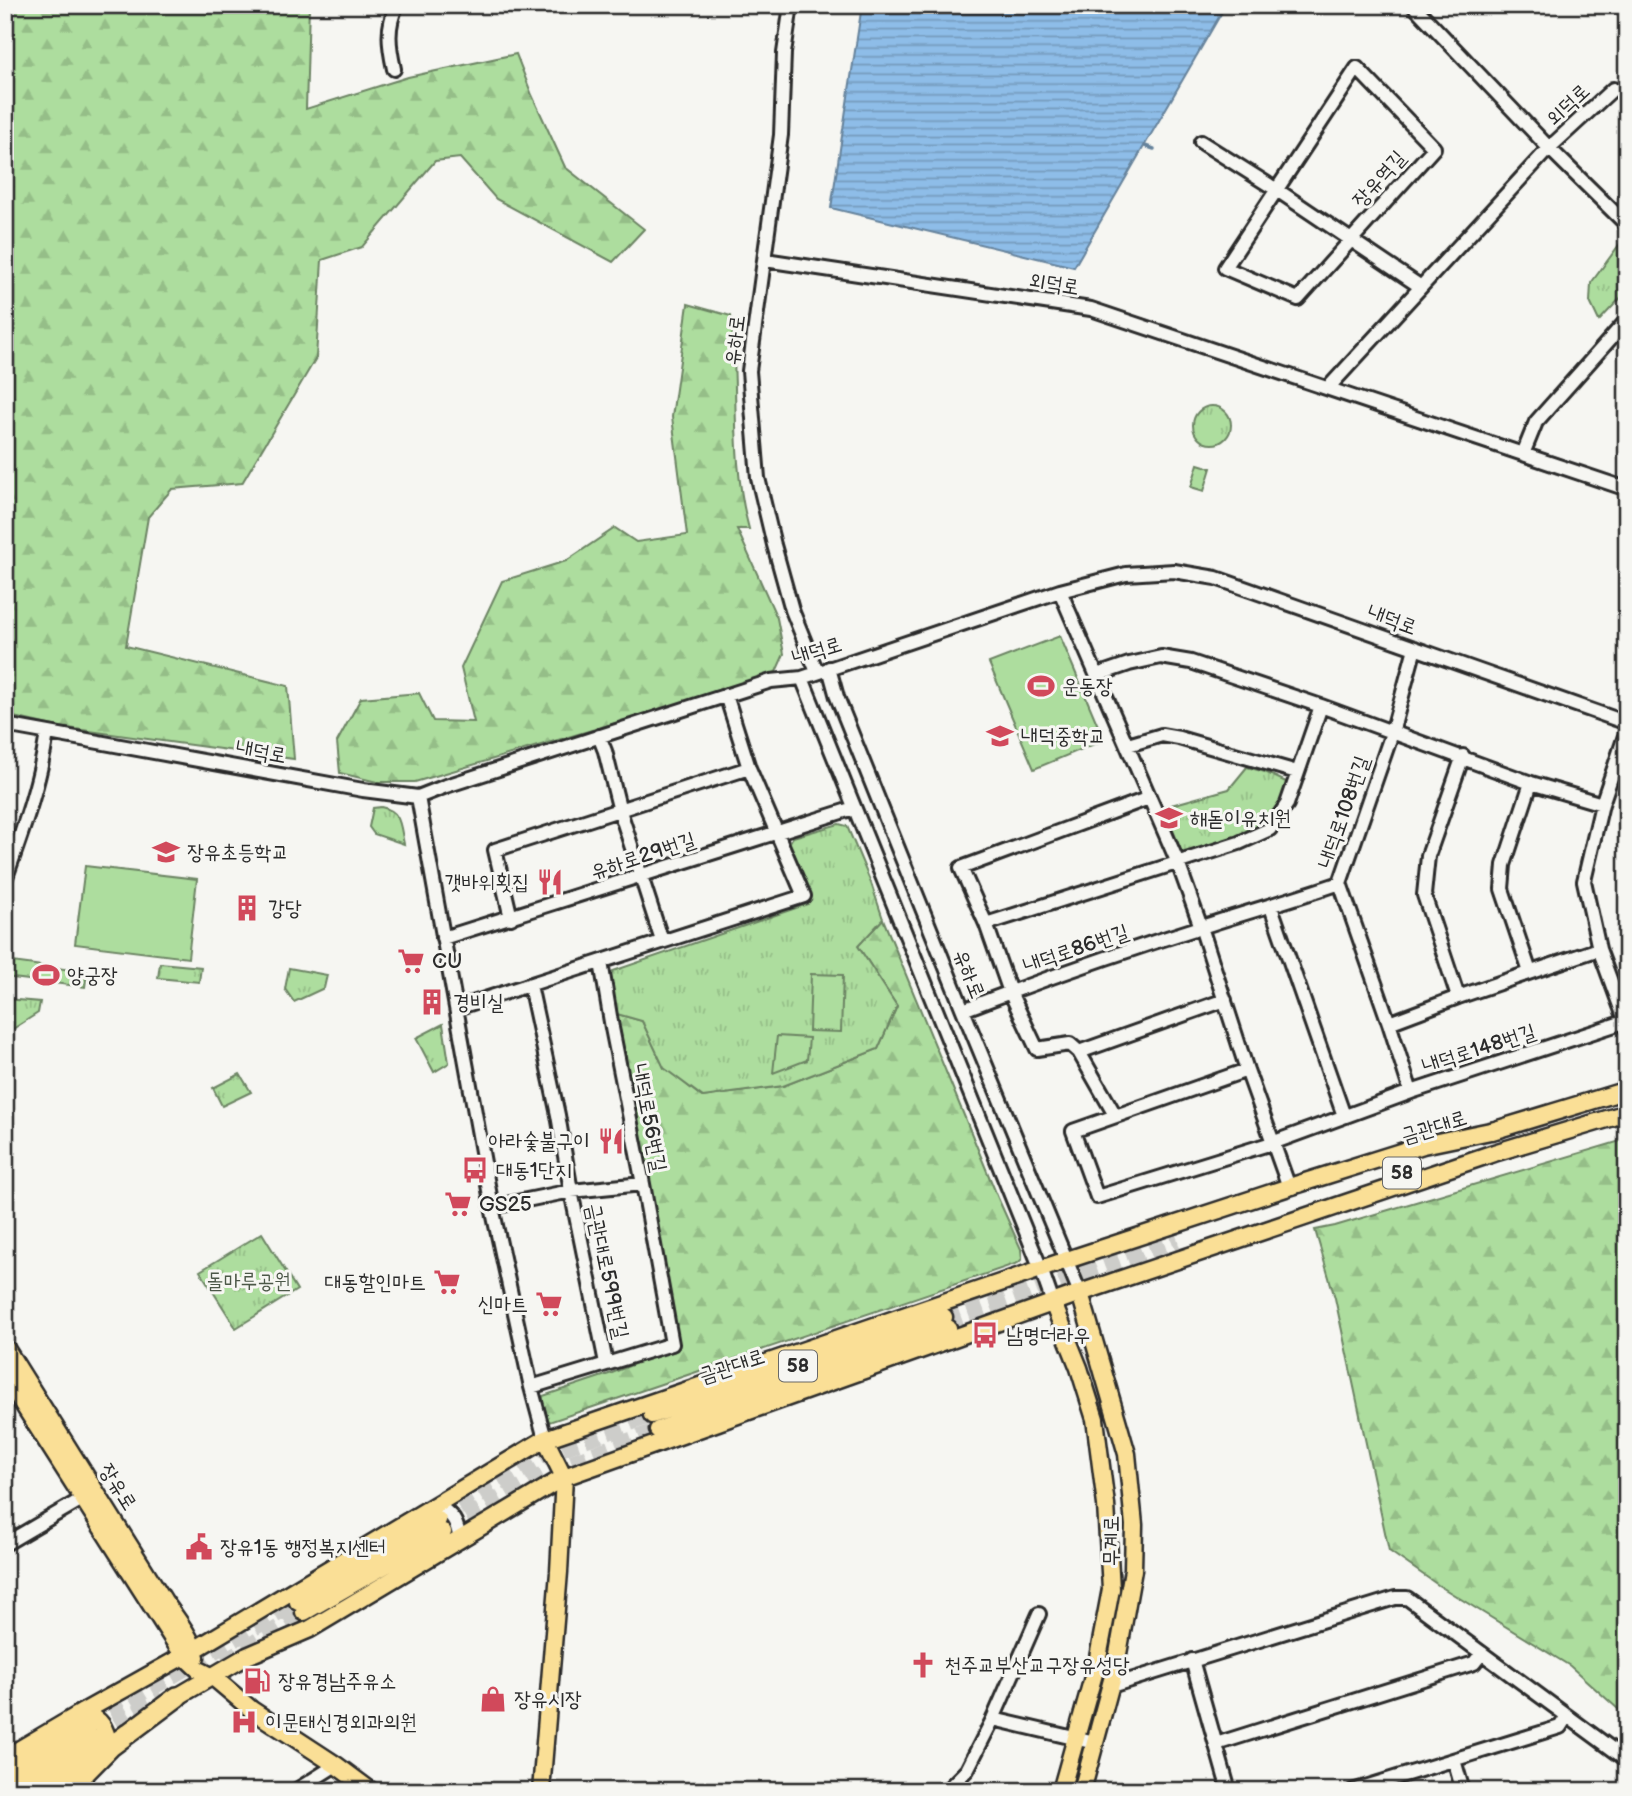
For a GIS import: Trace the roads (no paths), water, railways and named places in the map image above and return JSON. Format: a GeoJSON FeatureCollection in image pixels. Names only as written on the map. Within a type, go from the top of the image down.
{"type":"FeatureCollection","features":[{"type":"Feature","properties":{"kind":"highway"},"geometry":{"type":"LineString","coordinates":[[67,1791],[94,1731],[177,1697]]}},
{"type":"Feature","properties":{"kind":"main road","name":"금관대로"},"geometry":{"type":"LineString","coordinates":[[1627,1090],[1429,1150],[1178,1242],[1596,1110],[1627,1105]]}},
{"type":"Feature","properties":{"kind":"main road"},"geometry":{"type":"LineString","coordinates":[[177,1697],[206,1673],[310,1629],[564,1477],[1080,1293],[1494,1153],[1627,1113]]}},
{"type":"Feature","properties":{"kind":"main road"},"geometry":{"type":"LineString","coordinates":[[8,1791],[94,1731],[188,1652],[297,1602],[439,1519],[545,1439],[1289,1187],[1423,1145],[1500,1129]]}},
{"type":"Feature","properties":{"kind":"main road","name":"무계로"},"geometry":{"type":"LineString","coordinates":[[1080,1293],[1127,1454],[1134,1525],[1133,1570],[1116,1665],[1082,1791]]}},
{"type":"Feature","properties":{"kind":"main road","name":"무계로"},"geometry":{"type":"LineString","coordinates":[[1053,1303],[1079,1368],[1095,1419],[1106,1505],[1111,1589],[1097,1663],[1061,1791]]}},
{"type":"Feature","properties":{"kind":"main road","name":"금관대로"},"geometry":{"type":"LineString","coordinates":[[652,1415],[946,1322],[658,1430]]}},
{"type":"Feature","properties":{"kind":"main road","name":"장유로"},"geometry":{"type":"LineString","coordinates":[[5,1347],[11,1381],[82,1499],[188,1652]]}},
{"type":"Feature","properties":{"kind":"main road","name":"장유로"},"geometry":{"type":"LineString","coordinates":[[11,1381],[184,1630],[188,1652]]}},
{"type":"Feature","properties":{"kind":"main road"},"geometry":{"type":"LineString","coordinates":[[541,1791],[564,1477],[545,1439]]}},
{"type":"Feature","properties":{"kind":"main road"},"geometry":{"type":"LineString","coordinates":[[297,1602],[439,1519]]}},
{"type":"Feature","properties":{"kind":"main road"},"geometry":{"type":"LineString","coordinates":[[297,1602],[298,1622],[310,1629]]}},
{"type":"Feature","properties":{"kind":"main road"},"geometry":{"type":"LineString","coordinates":[[188,1652],[206,1673],[252,1710],[371,1791]]}},
{"type":"Feature","properties":{"kind":"main road"},"geometry":{"type":"LineString","coordinates":[[5,1758],[94,1731]]}},
{"type":"Feature","properties":{"kind":"main road"},"geometry":{"type":"LineString","coordinates":[[5,1776],[94,1731]]}},
{"type":"Feature","properties":{"kind":"main road"},"geometry":{"type":"LineString","coordinates":[[36,1791],[94,1731]]}},
{"type":"Feature","properties":{"kind":"street"},"geometry":{"type":"LineString","coordinates":[[394,69],[388,44],[389,28],[397,5]]}},
{"type":"Feature","properties":{"kind":"street","name":"유하로"},"geometry":{"type":"LineString","coordinates":[[791,5],[784,53],[781,135],[749,371],[758,478],[792,610],[838,697],[1080,1293]]}},
{"type":"Feature","properties":{"kind":"street","name":"외덕로"},"geometry":{"type":"LineString","coordinates":[[1413,5],[1549,148],[1627,225]]}},
{"type":"Feature","properties":{"kind":"street","name":"장유역길"},"geometry":{"type":"LineString","coordinates":[[1357,68],[1434,148],[1350,241],[1298,299],[1224,268],[1357,68]]}},
{"type":"Feature","properties":{"kind":"street","name":"외덕로"},"geometry":{"type":"LineString","coordinates":[[1328,388],[1549,148],[1613,89]]}},
{"type":"Feature","properties":{"kind":"street"},"geometry":{"type":"LineString","coordinates":[[1201,142],[1421,287]]}},
{"type":"Feature","properties":{"kind":"street","name":"외덕로"},"geometry":{"type":"LineString","coordinates":[[765,260],[1091,309],[1627,489]]}},
{"type":"Feature","properties":{"kind":"street"},"geometry":{"type":"LineString","coordinates":[[1523,454],[1536,422],[1627,320]]}},
{"type":"Feature","properties":{"kind":"street","name":"내덕로"},"geometry":{"type":"LineString","coordinates":[[5,725],[363,790],[418,797],[771,681],[802,678],[1060,591],[1126,574],[1174,571],[1216,578],[1627,723]]}},
{"type":"Feature","properties":{"kind":"street"},"geometry":{"type":"LineString","coordinates":[[1060,591],[1178,863],[1289,1187]]}},
{"type":"Feature","properties":{"kind":"street","name":"내덕로108번길"},"geometry":{"type":"LineString","coordinates":[[1411,1092],[1340,883],[1392,733],[1415,648]]}},
{"type":"Feature","properties":{"kind":"street"},"geometry":{"type":"LineString","coordinates":[[1097,675],[1161,657],[1191,662],[1463,756],[1531,783],[1601,804]]}},
{"type":"Feature","properties":{"kind":"street"},"geometry":{"type":"LineString","coordinates":[[802,678],[1053,1303]]}},
{"type":"Feature","properties":{"kind":"street"},"geometry":{"type":"LineString","coordinates":[[457,1008],[804,896],[750,768],[726,695]]}},
{"type":"Feature","properties":{"kind":"street"},"geometry":{"type":"LineString","coordinates":[[986,924],[1239,843],[1270,829],[1287,804],[1321,706]]}},
{"type":"Feature","properties":{"kind":"street"},"geometry":{"type":"LineString","coordinates":[[1626,1022],[1599,948],[1584,881],[1601,804],[1627,730]]}},
{"type":"Feature","properties":{"kind":"street"},"geometry":{"type":"LineString","coordinates":[[5,880],[23,831],[42,764],[47,733]]}},
{"type":"Feature","properties":{"kind":"street"},"geometry":{"type":"LineString","coordinates":[[1128,745],[1161,736],[1179,738],[1297,772]]}},
{"type":"Feature","properties":{"kind":"street"},"geometry":{"type":"LineString","coordinates":[[599,737],[662,941]]}},
{"type":"Feature","properties":{"kind":"street"},"geometry":{"type":"LineString","coordinates":[[1458,997],[1424,895],[1428,856],[1463,756]]}},
{"type":"Feature","properties":{"kind":"street"},"geometry":{"type":"LineString","coordinates":[[511,918],[495,850],[750,768]]}},
{"type":"Feature","properties":{"kind":"street"},"geometry":{"type":"LineString","coordinates":[[1530,972],[1502,889],[1504,865],[1531,783]]}},
{"type":"Feature","properties":{"kind":"street"},"geometry":{"type":"LineString","coordinates":[[418,797],[492,1208],[545,1439]]}},
{"type":"Feature","properties":{"kind":"street"},"geometry":{"type":"LineString","coordinates":[[1149,798],[961,868],[986,924],[1010,992],[1037,1049],[1070,1044],[1079,1052],[1115,1115],[1247,1070]]}},
{"type":"Feature","properties":{"kind":"street","name":"유하로29번길"},"geometry":{"type":"LineString","coordinates":[[443,938],[854,808]]}},
{"type":"Feature","properties":{"kind":"street","name":"내덕로86번길"},"geometry":{"type":"LineString","coordinates":[[963,1010],[1201,927],[1340,883]]}},
{"type":"Feature","properties":{"kind":"street"},"geometry":{"type":"LineString","coordinates":[[1271,907],[1344,1116]]}},
{"type":"Feature","properties":{"kind":"street"},"geometry":{"type":"LineString","coordinates":[[1389,1023],[1599,948]]}},
{"type":"Feature","properties":{"kind":"street","name":"내덕로56번길"},"geometry":{"type":"LineString","coordinates":[[601,962],[611,1028],[672,1344],[606,1363]]}},
{"type":"Feature","properties":{"kind":"street","name":"금관대로599번길"},"geometry":{"type":"LineString","coordinates":[[530,985],[606,1363],[531,1387]]}},
{"type":"Feature","properties":{"kind":"street"},"geometry":{"type":"LineString","coordinates":[[1079,1052],[1225,1000]]}},
{"type":"Feature","properties":{"kind":"street","name":"내덕로148번길"},"geometry":{"type":"LineString","coordinates":[[1115,1115],[1073,1130],[1097,1197],[1272,1143],[1411,1092],[1626,1022]]}},
{"type":"Feature","properties":{"kind":"street"},"geometry":{"type":"LineString","coordinates":[[571,1191],[643,1184]]}},
{"type":"Feature","properties":{"kind":"street","name":"금관대로599번길"},"geometry":{"type":"LineString","coordinates":[[492,1208],[571,1191]]}},
{"type":"Feature","properties":{"kind":"street"},"geometry":{"type":"LineString","coordinates":[[5,1544],[82,1499]]}},
{"type":"Feature","properties":{"kind":"street"},"geometry":{"type":"LineString","coordinates":[[439,1519],[452,1514],[458,1526],[460,1541]]}},
{"type":"Feature","properties":{"kind":"street"},"geometry":{"type":"LineString","coordinates":[[1111,1686],[1395,1598],[1407,1598],[1627,1760]]}},
{"type":"Feature","properties":{"kind":"street"},"geometry":{"type":"LineString","coordinates":[[946,1791],[967,1770],[1039,1615]]}},
{"type":"Feature","properties":{"kind":"street"},"geometry":{"type":"LineString","coordinates":[[1216,1744],[1474,1663],[1482,1654]]}},
{"type":"Feature","properties":{"kind":"street"},"geometry":{"type":"LineString","coordinates":[[1192,1660],[1229,1791]]}},
{"type":"Feature","properties":{"kind":"street"},"geometry":{"type":"LineString","coordinates":[[1352,1791],[1560,1727],[1567,1716]]}},
{"type":"Feature","properties":{"kind":"street"},"geometry":{"type":"LineString","coordinates":[[993,1719],[1095,1743]]}},
{"type":"Feature","properties":{"kind":"street"},"geometry":{"type":"LineString","coordinates":[[1454,1760],[1464,1791]]}},
{"type":"Feature","properties":{"kind":"street"},"geometry":{"type":"LineString","coordinates":[[295,1791],[336,1765]]}},
{"type":"Feature","properties":{"kind":"water"},"geometry":{"type":"Polygon","coordinates":[[[862,5],[1226,5],[1074,267],[831,208],[862,5]]]}},
{"type":"Feature","properties":{"kind":"waterway"},"geometry":{"type":"LineString","coordinates":[[1145,146],[1154,149]]}},
{"type":"Feature","properties":{"kind":"tunnel"},"geometry":{"type":"LineString","coordinates":[[944,1317],[1176,1235]]}},
{"type":"Feature","properties":{"kind":"tunnel"},"geometry":{"type":"LineString","coordinates":[[948,1328],[1180,1248]]}},
{"type":"Feature","properties":{"kind":"tunnel"},"geometry":{"type":"LineString","coordinates":[[438,1520],[555,1451],[652,1415]]}},
{"type":"Feature","properties":{"kind":"tunnel"},"geometry":{"type":"LineString","coordinates":[[445,1530],[550,1470],[658,1430]]}},
{"type":"Feature","properties":{"kind":"tunnel"},"geometry":{"type":"LineString","coordinates":[[89,1725],[298,1602]]}},
{"type":"Feature","properties":{"kind":"tunnel"},"geometry":{"type":"LineString","coordinates":[[224,1661],[304,1612]]}},
{"type":"Feature","properties":{"kind":"tunnel"},"geometry":{"type":"LineString","coordinates":[[96,1738],[163,1698]]}},
{"type":"Feature","properties":{"kind":"place","name":"운동장"},"geometry":{"type":"Point","coordinates":[1041,686]}},
{"type":"Feature","properties":{"kind":"place","name":"내덕중학교"},"geometry":{"type":"Point","coordinates":[1000,736]}},
{"type":"Feature","properties":{"kind":"place","name":"해돋이유치원"},"geometry":{"type":"Point","coordinates":[1169,818]}},
{"type":"Feature","properties":{"kind":"place","name":"장유초등학교"},"geometry":{"type":"Point","coordinates":[166,852]}},
{"type":"Feature","properties":{"kind":"place","name":"갯바위횟집"},"geometry":{"type":"Point","coordinates":[550,882]}},
{"type":"Feature","properties":{"kind":"place","name":"강당"},"geometry":{"type":"Point","coordinates":[247,908]}},
{"type":"Feature","properties":{"kind":"place","name":"CU"},"geometry":{"type":"Point","coordinates":[411,961]}},
{"type":"Feature","properties":{"kind":"place","name":"양궁장"},"geometry":{"type":"Point","coordinates":[46,975]}},
{"type":"Feature","properties":{"kind":"place","name":"경비실"},"geometry":{"type":"Point","coordinates":[432,1002]}},
{"type":"Feature","properties":{"kind":"place","name":"아라숯불구이"},"geometry":{"type":"Point","coordinates":[611,1141]}},
{"type":"Feature","properties":{"kind":"place","name":"대동1단지"},"geometry":{"type":"Point","coordinates":[475,1170]}},
{"type":"Feature","properties":{"kind":"place","name":"GS25"},"geometry":{"type":"Point","coordinates":[458,1204]}},
{"type":"Feature","properties":{"kind":"place","name":"대동할인마트"},"geometry":{"type":"Point","coordinates":[447,1282]}},
{"type":"Feature","properties":{"kind":"place","name":"신마트"},"geometry":{"type":"Point","coordinates":[549,1304]}},
{"type":"Feature","properties":{"kind":"place","name":"남명더라우"},"geometry":{"type":"Point","coordinates":[985,1335]}},
{"type":"Feature","properties":{"kind":"place","name":"장유1동 행정복지센터"},"geometry":{"type":"Point","coordinates":[199,1547]}},
{"type":"Feature","properties":{"kind":"place","name":"천주교부산교구장유성당"},"geometry":{"type":"Point","coordinates":[923,1665]}},
{"type":"Feature","properties":{"kind":"place","name":"장유경남주유소"},"geometry":{"type":"Point","coordinates":[257,1681]}},
{"type":"Feature","properties":{"kind":"place","name":"장유시장"},"geometry":{"type":"Point","coordinates":[493,1699]}},
{"type":"Feature","properties":{"kind":"place","name":"이문태신경외과의원"},"geometry":{"type":"Point","coordinates":[244,1722]}},
{"type":"Feature","properties":{"kind":"park label","name":"돌마루공원"},"geometry":{"type":"Point","coordinates":[249,1281]}}]}
